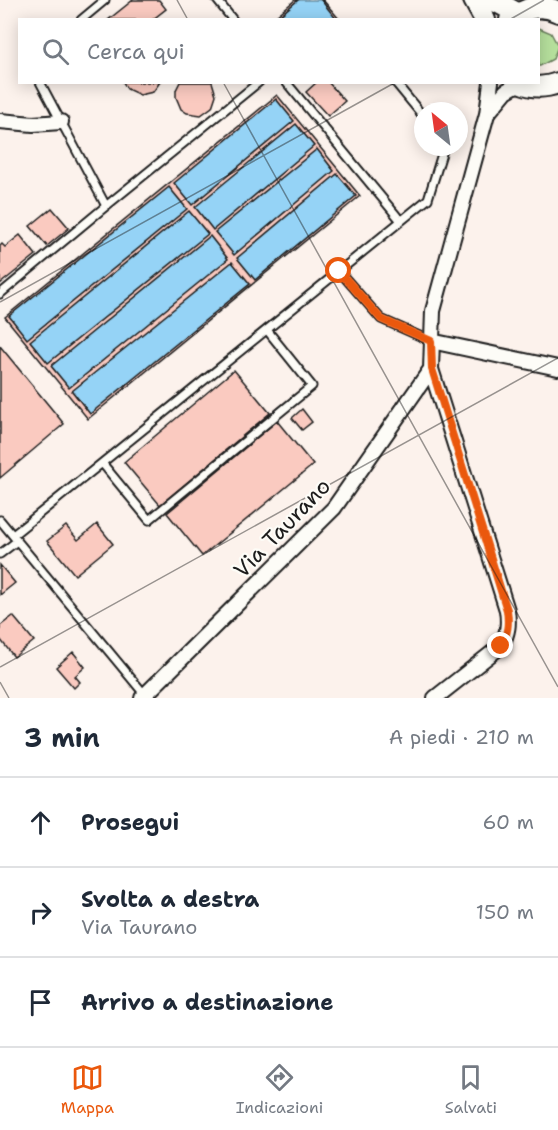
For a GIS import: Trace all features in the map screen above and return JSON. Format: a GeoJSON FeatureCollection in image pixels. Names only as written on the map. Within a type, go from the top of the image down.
{"type":"FeatureCollection","features":[{"type":"Feature","properties":{"kind":"street"},"geometry":{"type":"LineString","coordinates":[[474,0],[484,18]]}},
{"type":"Feature","properties":{"kind":"street"},"geometry":{"type":"LineString","coordinates":[[493,0],[514,16],[529,8],[541,7],[558,12]]}},
{"type":"Feature","properties":{"kind":"street"},"geometry":{"type":"LineString","coordinates":[[435,698],[501,646],[507,635],[509,623],[507,610],[432,369],[431,341],[433,311],[487,114],[491,84]]}},
{"type":"Feature","properties":{"kind":"street"},"geometry":{"type":"LineString","coordinates":[[487,114],[506,91],[518,84]]}},
{"type":"Feature","properties":{"kind":"street"},"geometry":{"type":"LineString","coordinates":[[523,84],[554,89]]}},
{"type":"Feature","properties":{"kind":"street"},"geometry":{"type":"LineString","coordinates":[[0,121],[33,124],[61,122]]}},
{"type":"Feature","properties":{"kind":"street"},"geometry":{"type":"LineString","coordinates":[[431,341],[558,368]]}},
{"type":"Feature","properties":{"kind":"street","name":"Via Taurano"},"geometry":{"type":"LineString","coordinates":[[144,697],[334,508],[432,369]]}},
{"type":"Feature","properties":{"kind":"lane"},"geometry":{"type":"LineString","coordinates":[[83,18],[105,0]]}},
{"type":"Feature","properties":{"kind":"lane"},"geometry":{"type":"LineString","coordinates":[[217,0],[231,18]]}},
{"type":"Feature","properties":{"kind":"lane"},"geometry":{"type":"LineString","coordinates":[[41,84],[106,206]]}},
{"type":"Feature","properties":{"kind":"lane"},"geometry":{"type":"LineString","coordinates":[[0,294],[257,84]]}},
{"type":"Feature","properties":{"kind":"lane"},"geometry":{"type":"LineString","coordinates":[[288,84],[401,221]]}},
{"type":"Feature","properties":{"kind":"lane"},"geometry":{"type":"LineString","coordinates":[[397,84],[414,105]]}},
{"type":"Feature","properties":{"kind":"lane"},"geometry":{"type":"LineString","coordinates":[[0,554],[15,538],[102,463],[428,199],[441,156]]}},
{"type":"Feature","properties":{"kind":"lane"},"geometry":{"type":"LineString","coordinates":[[339,271],[381,319],[431,341]]}},
{"type":"Feature","properties":{"kind":"lane"},"geometry":{"type":"LineString","coordinates":[[102,463],[149,520],[312,386],[267,330]]}},
{"type":"Feature","properties":{"kind":"lane"},"geometry":{"type":"LineString","coordinates":[[0,520],[144,697]]}},
{"type":"Feature","properties":{"kind":"green space"},"geometry":{"type":"Polygon","coordinates":[[[540,28],[551,33],[558,46],[553,59],[540,66],[540,28]]]}},
{"type":"Feature","properties":{"kind":"water"},"geometry":{"type":"Polygon","coordinates":[[[298,0],[321,0],[336,18],[279,18],[298,0]]]}},
{"type":"Feature","properties":{"kind":"water"},"geometry":{"type":"Polygon","coordinates":[[[276,99],[294,121],[192,205],[174,183],[276,99]]]}},
{"type":"Feature","properties":{"kind":"water"},"geometry":{"type":"Polygon","coordinates":[[[296,124],[314,146],[213,230],[195,207],[296,124]]]}},
{"type":"Feature","properties":{"kind":"water"},"geometry":{"type":"Polygon","coordinates":[[[317,149],[334,171],[234,255],[215,232],[317,149]]]}},
{"type":"Feature","properties":{"kind":"water"},"geometry":{"type":"Polygon","coordinates":[[[337,174],[356,196],[255,280],[237,258],[337,174]]]}},
{"type":"Feature","properties":{"kind":"water"},"geometry":{"type":"Polygon","coordinates":[[[169,187],[187,209],[27,339],[9,316],[169,187]]]}},
{"type":"Feature","properties":{"kind":"water"},"geometry":{"type":"Polygon","coordinates":[[[189,211],[208,234],[48,363],[30,341],[189,211]]]}},
{"type":"Feature","properties":{"kind":"water"},"geometry":{"type":"Polygon","coordinates":[[[210,236],[228,259],[69,388],[51,366],[210,236]]]}},
{"type":"Feature","properties":{"kind":"water"},"geometry":{"type":"Polygon","coordinates":[[[232,262],[250,284],[90,414],[72,391],[232,262]]]}},
{"type":"Feature","properties":{"kind":"building"},"geometry":{"type":"Polygon","coordinates":[[[133,0],[159,0],[166,9],[155,18],[110,18],[133,0]]]}},
{"type":"Feature","properties":{"kind":"building"},"geometry":{"type":"Polygon","coordinates":[[[295,0],[298,0],[279,18],[276,16],[295,0]]]}},
{"type":"Feature","properties":{"kind":"building"},"geometry":{"type":"Polygon","coordinates":[[[321,0],[338,18],[335,18],[321,0]]]}},
{"type":"Feature","properties":{"kind":"building"},"geometry":{"type":"Polygon","coordinates":[[[124,84],[159,84],[153,92],[140,95],[127,89],[124,84]]]}},
{"type":"Feature","properties":{"kind":"building"},"geometry":{"type":"Polygon","coordinates":[[[179,84],[213,84],[216,95],[212,107],[201,115],[187,113],[181,109],[176,90],[179,84]]]}},
{"type":"Feature","properties":{"kind":"building"},"geometry":{"type":"Polygon","coordinates":[[[315,84],[330,84],[345,101],[328,116],[306,92],[315,84]]]}},
{"type":"Feature","properties":{"kind":"building"},"geometry":{"type":"Polygon","coordinates":[[[277,95],[360,196],[88,419],[5,317],[277,95]],[[276,99],[174,183],[192,205],[294,121],[276,99]],[[296,124],[195,207],[213,230],[314,146],[296,124]],[[317,149],[215,232],[234,255],[334,171],[317,149]],[[337,174],[237,258],[255,280],[356,196],[337,174]],[[169,187],[9,316],[27,339],[187,209],[169,187]],[[189,211],[30,341],[48,363],[208,234],[189,211]],[[210,236],[51,366],[69,388],[228,259],[210,236]],[[232,262],[72,391],[90,414],[250,284],[232,262]]]}},
{"type":"Feature","properties":{"kind":"building"},"geometry":{"type":"Polygon","coordinates":[[[52,208],[69,228],[47,246],[30,226],[52,208]]]}},
{"type":"Feature","properties":{"kind":"building"},"geometry":{"type":"Polygon","coordinates":[[[20,235],[36,255],[0,284],[0,246],[2,244],[5,247],[20,235]]]}},
{"type":"Feature","properties":{"kind":"building"},"geometry":{"type":"Polygon","coordinates":[[[0,346],[64,424],[0,478],[0,346]]]}},
{"type":"Feature","properties":{"kind":"building"},"geometry":{"type":"Polygon","coordinates":[[[234,370],[270,413],[160,505],[124,462],[234,370]]]}},
{"type":"Feature","properties":{"kind":"building"},"geometry":{"type":"Polygon","coordinates":[[[302,409],[312,422],[302,430],[292,418],[302,409]]]}},
{"type":"Feature","properties":{"kind":"building"},"geometry":{"type":"Polygon","coordinates":[[[277,421],[313,465],[202,556],[167,513],[277,421]]]}},
{"type":"Feature","properties":{"kind":"building"},"geometry":{"type":"Polygon","coordinates":[[[97,524],[113,544],[75,575],[47,541],[66,526],[78,540],[97,524]]]}},
{"type":"Feature","properties":{"kind":"building"},"geometry":{"type":"Polygon","coordinates":[[[0,565],[15,583],[0,595],[0,565]]]}},
{"type":"Feature","properties":{"kind":"building"},"geometry":{"type":"Polygon","coordinates":[[[13,616],[34,641],[14,657],[0,639],[0,626],[13,616]]]}},
{"type":"Feature","properties":{"kind":"building"},"geometry":{"type":"Polygon","coordinates":[[[73,652],[85,667],[75,676],[80,682],[74,688],[56,667],[73,652]]]}},
{"type":"Feature","properties":{"kind":"route"},"geometry":{"type":"LineString","coordinates":[[339,271],[381,319],[431,341],[432,369],[507,610],[509,623],[507,635],[501,646]]}}]}
